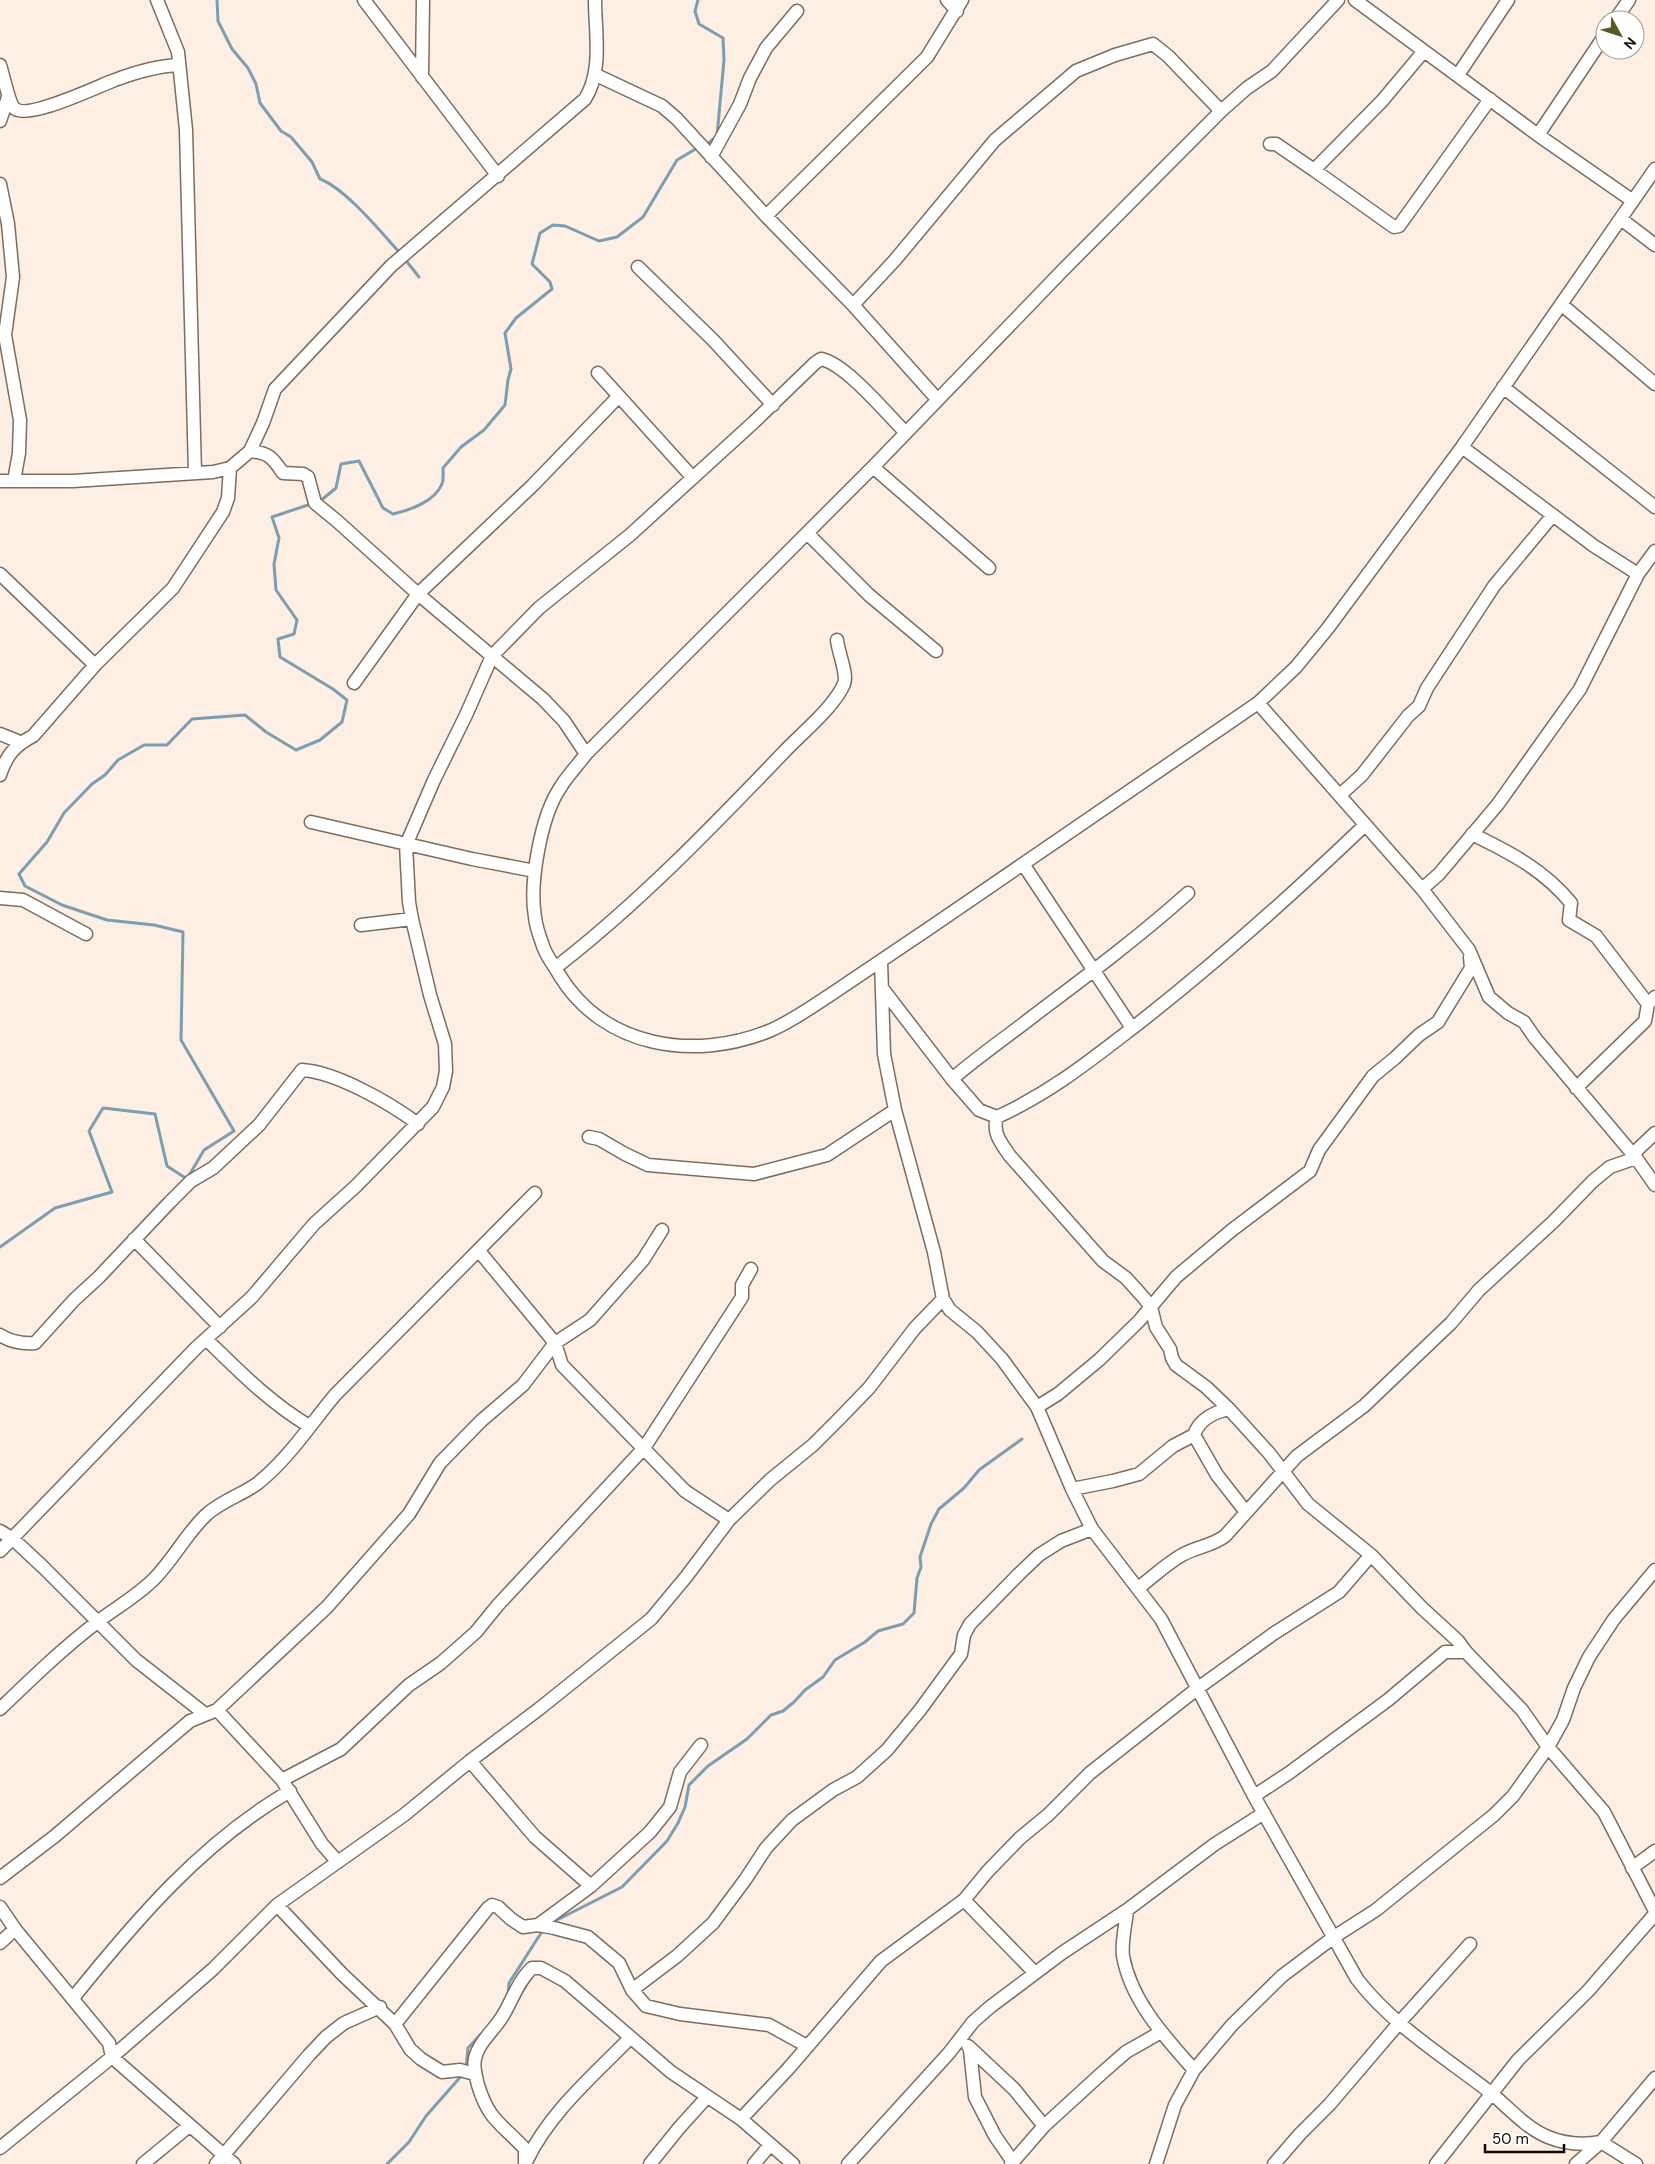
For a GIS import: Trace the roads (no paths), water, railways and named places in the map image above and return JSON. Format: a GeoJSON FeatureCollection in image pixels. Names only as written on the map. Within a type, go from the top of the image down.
{"type":"FeatureCollection","features":[{"type":"Feature","properties":{"kind":"street"},"geometry":{"type":"LineString","coordinates":[[157,0],[178,52],[188,159],[186,188],[195,473]]}},
{"type":"Feature","properties":{"kind":"street"},"geometry":{"type":"LineString","coordinates":[[364,0],[498,176]]}},
{"type":"Feature","properties":{"kind":"street"},"geometry":{"type":"LineString","coordinates":[[422,77],[424,0]]}},
{"type":"Feature","properties":{"kind":"street"},"geometry":{"type":"LineString","coordinates":[[0,481],[73,481],[212,472],[230,468],[250,451],[263,423],[275,389],[402,256],[498,176],[585,99],[592,88],[596,75],[595,0]]}},
{"type":"Feature","properties":{"kind":"street"},"geometry":{"type":"LineString","coordinates":[[766,216],[927,57],[959,6],[946,0]]}},
{"type":"Feature","properties":{"kind":"street"},"geometry":{"type":"LineString","coordinates":[[1338,0],[1272,71],[1247,88],[1221,111],[937,399],[873,468],[586,754],[559,788],[546,817],[535,871],[534,916],[543,948],[568,989],[584,1006],[619,1031],[674,1046],[699,1046],[734,1041],[770,1031],[881,961],[1258,704],[1296,667],[1328,628],[1462,447],[1655,169]]}},
{"type":"Feature","properties":{"kind":"street"},"geometry":{"type":"LineString","coordinates":[[1355,0],[1538,135],[1633,201]]}},
{"type":"Feature","properties":{"kind":"street"},"geometry":{"type":"LineString","coordinates":[[1458,76],[1508,0]]}},
{"type":"Feature","properties":{"kind":"street"},"geometry":{"type":"LineString","coordinates":[[708,154],[740,104],[750,78],[766,48],[797,11]]}},
{"type":"Feature","properties":{"kind":"street"},"geometry":{"type":"LineString","coordinates":[[853,305],[895,260],[995,140],[1076,71],[1115,55],[1153,44],[1168,56],[1221,111]]}},
{"type":"Feature","properties":{"kind":"street"},"geometry":{"type":"LineString","coordinates":[[1538,135],[1595,50]]}},
{"type":"Feature","properties":{"kind":"street"},"geometry":{"type":"LineString","coordinates":[[1314,170],[1382,101],[1424,51]]}},
{"type":"Feature","properties":{"kind":"street"},"geometry":{"type":"LineString","coordinates":[[0,65],[8,97],[14,108],[22,112],[51,105],[145,70],[165,65],[179,65]]}},
{"type":"Feature","properties":{"kind":"street"},"geometry":{"type":"LineString","coordinates":[[596,75],[662,106],[689,130],[708,154],[853,305],[937,399]]}},
{"type":"Feature","properties":{"kind":"street"},"geometry":{"type":"LineString","coordinates":[[0,121],[8,97]]}},
{"type":"Feature","properties":{"kind":"street"},"geometry":{"type":"LineString","coordinates":[[1270,144],[1276,144],[1394,227],[1400,226],[1490,98]]}},
{"type":"Feature","properties":{"kind":"street"},"geometry":{"type":"LineString","coordinates":[[0,184],[8,224],[14,277],[5,335],[20,420],[19,453],[14,481]]}},
{"type":"Feature","properties":{"kind":"street"},"geometry":{"type":"LineString","coordinates":[[1621,219],[1655,244]]}},
{"type":"Feature","properties":{"kind":"street"},"geometry":{"type":"LineString","coordinates":[[638,267],[713,340],[773,405]]}},
{"type":"Feature","properties":{"kind":"street"},"geometry":{"type":"LineString","coordinates":[[1561,304],[1655,384]]}},
{"type":"Feature","properties":{"kind":"street"},"geometry":{"type":"LineString","coordinates":[[0,1551],[206,1339],[220,1328],[275,1272],[314,1224],[418,1124],[433,1107],[443,1087],[446,1071],[445,1044],[430,995],[412,919],[409,902],[406,845],[492,656],[539,608],[630,535],[821,359],[830,361],[850,377],[906,433]]}},
{"type":"Feature","properties":{"kind":"street"},"geometry":{"type":"LineString","coordinates":[[598,373],[693,478]]}},
{"type":"Feature","properties":{"kind":"street"},"geometry":{"type":"LineString","coordinates":[[1503,387],[1655,507]]}},
{"type":"Feature","properties":{"kind":"street"},"geometry":{"type":"LineString","coordinates":[[354,682],[418,594],[534,484],[618,397]]}},
{"type":"Feature","properties":{"kind":"street"},"geometry":{"type":"LineString","coordinates":[[1462,447],[1594,546],[1638,574]]}},
{"type":"Feature","properties":{"kind":"street"},"geometry":{"type":"LineString","coordinates":[[250,451],[263,452],[271,457],[283,472],[292,475],[303,474],[308,477],[315,504],[548,704],[564,721],[586,754]]}},
{"type":"Feature","properties":{"kind":"street"},"geometry":{"type":"LineString","coordinates":[[0,775],[4,764],[20,742],[33,736],[95,665],[173,588],[223,512],[228,498],[230,468]]}},
{"type":"Feature","properties":{"kind":"street"},"geometry":{"type":"LineString","coordinates":[[873,468],[989,568]]}},
{"type":"Feature","properties":{"kind":"street"},"geometry":{"type":"LineString","coordinates":[[1340,795],[1362,775],[1408,716],[1419,706],[1427,688],[1494,586],[1553,515]]}},
{"type":"Feature","properties":{"kind":"street"},"geometry":{"type":"LineString","coordinates":[[807,533],[869,595],[936,652]]}},
{"type":"Feature","properties":{"kind":"street"},"geometry":{"type":"LineString","coordinates":[[1422,889],[1439,874],[1498,804],[1580,689],[1638,574],[1655,551]]}},
{"type":"Feature","properties":{"kind":"street"},"geometry":{"type":"LineString","coordinates":[[0,574],[95,665]]}},
{"type":"Feature","properties":{"kind":"street"},"geometry":{"type":"LineString","coordinates":[[555,968],[619,916],[762,775],[830,704],[844,685],[846,678],[838,654],[837,640]]}},
{"type":"Feature","properties":{"kind":"street"},"geometry":{"type":"LineString","coordinates":[[1258,704],[1422,889],[1469,950],[1489,997],[1508,1013],[1524,1022],[1576,1088],[1636,1158],[1655,1185]]}},
{"type":"Feature","properties":{"kind":"street"},"geometry":{"type":"LineString","coordinates":[[0,734],[20,742]]}},
{"type":"Feature","properties":{"kind":"street"},"geometry":{"type":"LineString","coordinates":[[311,822],[406,845],[535,871]]}},
{"type":"Feature","properties":{"kind":"street"},"geometry":{"type":"LineString","coordinates":[[1365,825],[1186,986],[1085,1066],[1038,1097],[997,1117],[994,1126],[997,1138],[1010,1156],[1103,1261],[1126,1278],[1151,1307],[1156,1327],[1170,1348],[1176,1365],[1206,1387],[1229,1409],[1269,1453],[1299,1494],[1319,1514],[1371,1556],[1458,1641],[1466,1652],[1522,1710],[1548,1746],[1604,1812],[1655,1912],[1588,1991],[1518,2060],[1436,2164]]}},
{"type":"Feature","properties":{"kind":"street"},"geometry":{"type":"LineString","coordinates":[[1472,834],[1519,857],[1558,887],[1571,904],[1569,920],[1596,936],[1652,1000],[1645,1021],[1576,1088]]}},
{"type":"Feature","properties":{"kind":"street"},"geometry":{"type":"LineString","coordinates":[[1023,864],[1132,1028]]}},
{"type":"Feature","properties":{"kind":"street"},"geometry":{"type":"LineString","coordinates":[[952,1079],[986,1050],[1023,1024],[1160,918],[1188,893]]}},
{"type":"Feature","properties":{"kind":"street"},"geometry":{"type":"LineString","coordinates":[[0,898],[24,900],[86,934]]}},
{"type":"Feature","properties":{"kind":"street"},"geometry":{"type":"LineString","coordinates":[[361,925],[412,919]]}},
{"type":"Feature","properties":{"kind":"street"},"geometry":{"type":"LineString","coordinates":[[1036,1407],[1058,1394],[1098,1360],[1151,1307],[1176,1277],[1232,1230],[1310,1171],[1319,1150],[1342,1115],[1373,1076],[1419,1035],[1438,1022],[1472,968],[1469,950]]}},
{"type":"Feature","properties":{"kind":"street"},"geometry":{"type":"LineString","coordinates":[[881,961],[884,1054],[896,1110],[934,1252],[943,1298],[950,1310],[977,1332],[1002,1359],[1036,1407],[1092,1529],[1161,1619],[1254,1796],[1357,1979],[1375,2002],[1399,2023],[1491,2094],[1526,2124],[1549,2138],[1585,2144],[1601,2142],[1636,2164]]}},
{"type":"Feature","properties":{"kind":"street"},"geometry":{"type":"LineString","coordinates":[[882,988],[952,1079],[979,1110],[997,1117]]}},
{"type":"Feature","properties":{"kind":"street"},"geometry":{"type":"LineString","coordinates":[[0,1335],[8,1340],[22,1344],[35,1343],[74,1300],[191,1181],[213,1168],[259,1125],[302,1070],[314,1071],[330,1076],[384,1100],[418,1124]]}},
{"type":"Feature","properties":{"kind":"street"},"geometry":{"type":"LineString","coordinates":[[589,1137],[599,1139],[648,1165],[754,1174],[827,1155],[896,1110]]}},
{"type":"Feature","properties":{"kind":"street"},"geometry":{"type":"LineString","coordinates":[[1636,1158],[1636,1152],[1639,1147],[1655,1133]]}},
{"type":"Feature","properties":{"kind":"street"},"geometry":{"type":"LineString","coordinates":[[1138,1588],[1181,1555],[1199,1546],[1216,1543],[1225,1536],[1297,1456],[1364,1406],[1450,1323],[1479,1290],[1593,1181],[1610,1167],[1636,1158]]}},
{"type":"Feature","properties":{"kind":"street"},"geometry":{"type":"LineString","coordinates":[[0,1710],[98,1622],[117,1610],[153,1580],[190,1532],[207,1514],[218,1505],[256,1484],[277,1467],[309,1426],[366,1363],[535,1193]]}},
{"type":"Feature","properties":{"kind":"street"},"geometry":{"type":"LineString","coordinates":[[0,1878],[55,1836],[190,1721],[211,1712],[327,1607],[409,1514],[440,1463],[481,1421],[523,1385],[555,1343],[590,1320],[643,1260],[662,1230]]}},
{"type":"Feature","properties":{"kind":"street"},"geometry":{"type":"LineString","coordinates":[[134,1240],[220,1328]]}},
{"type":"Feature","properties":{"kind":"street"},"geometry":{"type":"LineString","coordinates":[[479,1251],[555,1343],[562,1364],[685,1491],[728,1520]]}},
{"type":"Feature","properties":{"kind":"street"},"geometry":{"type":"LineString","coordinates":[[73,1998],[127,1932],[206,1851],[252,1816],[286,1785],[341,1749],[409,1685],[441,1663],[476,1632],[498,1605],[644,1448],[742,1298],[742,1286],[751,1269]]}},
{"type":"Feature","properties":{"kind":"street"},"geometry":{"type":"LineString","coordinates":[[0,2148],[112,2057],[213,1969],[277,1905],[404,1815],[651,1619],[686,1577],[728,1520],[770,1480],[813,1445],[869,1388],[914,1328],[943,1298]]}},
{"type":"Feature","properties":{"kind":"street"},"geometry":{"type":"LineString","coordinates":[[206,1339],[257,1390],[290,1415],[309,1426]]}},
{"type":"Feature","properties":{"kind":"street"},"geometry":{"type":"LineString","coordinates":[[1229,1409],[1219,1411],[1204,1421],[1196,1428],[1194,1435],[1202,1452],[1217,1475],[1246,1512]]}},
{"type":"Feature","properties":{"kind":"street"},"geometry":{"type":"LineString","coordinates":[[1072,1489],[1139,1474],[1173,1446],[1194,1435]]}},
{"type":"Feature","properties":{"kind":"street"},"geometry":{"type":"LineString","coordinates":[[632,1990],[677,1956],[713,1923],[766,1848],[792,1820],[833,1790],[857,1777],[887,1750],[961,1654],[964,1635],[970,1624],[1039,1555],[1061,1541],[1092,1529]]}},
{"type":"Feature","properties":{"kind":"street"},"geometry":{"type":"LineString","coordinates":[[0,1531],[13,1539],[136,1660],[211,1712],[286,1785],[322,1844],[337,1861]]}},
{"type":"Feature","properties":{"kind":"street"},"geometry":{"type":"LineString","coordinates":[[741,2119],[881,1961],[964,1900],[988,1871],[1020,1838],[1048,1815],[1090,1773],[1198,1688],[1273,1634],[1339,1592],[1371,1556]]}},
{"type":"Feature","properties":{"kind":"street"},"geometry":{"type":"LineString","coordinates":[[1156,2164],[1175,2105],[1194,2070],[1232,2025],[1282,1976],[1334,1937],[1376,1910],[1494,1815],[1513,1796],[1548,1746],[1563,1720],[1574,1688],[1589,1657],[1614,1618],[1655,1570]]}},
{"type":"Feature","properties":{"kind":"street"},"geometry":{"type":"LineString","coordinates":[[1254,1796],[1290,1773],[1388,1700],[1445,1652],[1466,1652]]}},
{"type":"Feature","properties":{"kind":"street"},"geometry":{"type":"LineString","coordinates":[[538,1925],[592,1886],[650,1832],[670,1807],[680,1772],[701,1746]]}},
{"type":"Feature","properties":{"kind":"street"},"geometry":{"type":"LineString","coordinates":[[470,1761],[535,1837],[592,1886]]}},
{"type":"Feature","properties":{"kind":"street"},"geometry":{"type":"LineString","coordinates":[[848,2164],[990,2007],[1035,1973],[1127,1910],[1215,1844],[1264,1813]]}},
{"type":"Feature","properties":{"kind":"street"},"geometry":{"type":"LineString","coordinates":[[1632,1868],[1655,1851]]}},
{"type":"Feature","properties":{"kind":"street"},"geometry":{"type":"LineString","coordinates":[[964,1900],[1035,1973]]}},
{"type":"Feature","properties":{"kind":"street"},"geometry":{"type":"LineString","coordinates":[[277,1905],[342,1974],[380,2007],[396,2024],[410,2048],[442,2072],[460,2070],[475,2074]]}},
{"type":"Feature","properties":{"kind":"street"},"geometry":{"type":"LineString","coordinates":[[396,2024],[425,1985],[492,1905],[498,1907],[511,1920],[523,1927],[538,1925],[588,1937],[619,1963],[632,1990],[646,2006],[680,2014],[769,2025],[807,2046]]}},
{"type":"Feature","properties":{"kind":"street"},"geometry":{"type":"LineString","coordinates":[[0,1906],[14,1928],[109,2043],[112,2057],[189,2126],[220,2160],[234,2164]]}},
{"type":"Feature","properties":{"kind":"street"},"geometry":{"type":"LineString","coordinates":[[1127,1910],[1123,1954],[1129,1978],[1141,2002],[1161,2032],[1194,2070]]}},
{"type":"Feature","properties":{"kind":"street"},"geometry":{"type":"LineString","coordinates":[[0,1943],[14,1928]]}},
{"type":"Feature","properties":{"kind":"street"},"geometry":{"type":"LineString","coordinates":[[1274,2164],[1330,2104],[1470,1944]]}},
{"type":"Feature","properties":{"kind":"street"},"geometry":{"type":"LineString","coordinates":[[525,2164],[525,2148],[490,2115],[483,2102],[475,2074],[475,2059],[482,2043],[502,2016],[524,1975],[532,1968],[541,1968],[565,1981],[670,2072],[741,2119],[793,2164]]}},
{"type":"Feature","properties":{"kind":"street"},"geometry":{"type":"LineString","coordinates":[[220,2160],[326,2037],[344,2023],[380,2007]]}},
{"type":"Feature","properties":{"kind":"street"},"geometry":{"type":"LineString","coordinates":[[970,2050],[975,2096],[995,2136],[1012,2163],[1044,2126],[1126,2052],[1161,2032]]}},
{"type":"Feature","properties":{"kind":"street"},"geometry":{"type":"LineString","coordinates":[[961,2037],[970,2050],[1014,2089],[1044,2126]]}},
{"type":"Feature","properties":{"kind":"street"},"geometry":{"type":"LineString","coordinates":[[525,2164],[544,2130],[584,2083],[630,2038]]}},
{"type":"Feature","properties":{"kind":"street"},"geometry":{"type":"LineString","coordinates":[[1576,2164],[1601,2142],[1655,2078]]}},
{"type":"Feature","properties":{"kind":"street"},"geometry":{"type":"LineString","coordinates":[[650,2164],[678,2128],[707,2097]]}},
{"type":"Feature","properties":{"kind":"street"},"geometry":{"type":"LineString","coordinates":[[142,2164],[189,2126]]}},
{"type":"Feature","properties":{"kind":"street"},"geometry":{"type":"LineString","coordinates":[[754,2164],[770,2145]]}},
{"type":"Feature","properties":{"kind":"waterway"},"geometry":{"type":"LineString","coordinates":[[217,0],[218,21],[232,49],[248,68],[256,84],[260,103],[281,131],[291,137],[312,162],[320,179],[330,184],[351,201],[400,253]]}},
{"type":"Feature","properties":{"kind":"waterway"},"geometry":{"type":"LineString","coordinates":[[698,0],[695,11],[699,24],[723,38],[724,60],[717,136],[705,146]]}},
{"type":"Feature","properties":{"kind":"waterway"},"geometry":{"type":"LineString","coordinates":[[319,502],[336,488],[341,464],[359,461],[383,508],[393,514],[422,504],[434,495],[442,484],[443,468],[461,447],[484,430],[505,405],[511,369],[505,333],[516,318],[552,289],[550,282],[532,264],[540,233],[553,225],[565,226],[599,241],[617,237],[643,217],[677,160],[699,147]]}},
{"type":"Feature","properties":{"kind":"waterway"},"geometry":{"type":"LineString","coordinates":[[404,258],[419,277]]}},
{"type":"Feature","properties":{"kind":"waterway"},"geometry":{"type":"LineString","coordinates":[[0,1247],[55,1208],[112,1192],[89,1131],[103,1108],[155,1114],[167,1166],[187,1179],[204,1150],[234,1131],[181,1040],[183,932],[154,925],[107,920],[62,905],[25,886],[19,874],[47,842],[64,813],[92,784],[105,775],[118,760],[144,745],[167,745],[192,719],[245,715],[266,732],[296,750],[320,740],[342,722],[347,700],[333,689],[280,657],[278,639],[294,634],[297,620],[276,590],[274,564],[279,538],[272,517],[311,504]]}},
{"type":"Feature","properties":{"kind":"waterway"},"geometry":{"type":"LineString","coordinates":[[551,1923],[622,1887],[667,1841],[685,1807],[689,1785],[708,1766],[747,1739],[771,1715],[783,1711],[794,1702],[805,1690],[823,1677],[835,1660],[865,1642],[878,1631],[903,1624],[914,1613],[917,1578],[921,1567],[920,1557],[931,1524],[939,1509],[964,1488],[979,1470],[1022,1439]]}},
{"type":"Feature","properties":{"kind":"waterway"},"geometry":{"type":"LineString","coordinates":[[508,1994],[509,1983],[543,1930]]}},
{"type":"Feature","properties":{"kind":"waterway"},"geometry":{"type":"LineString","coordinates":[[466,2068],[468,2048],[481,2034]]}},
{"type":"Feature","properties":{"kind":"waterway"},"geometry":{"type":"LineString","coordinates":[[387,2164],[409,2142],[426,2116],[464,2073]]}}]}
